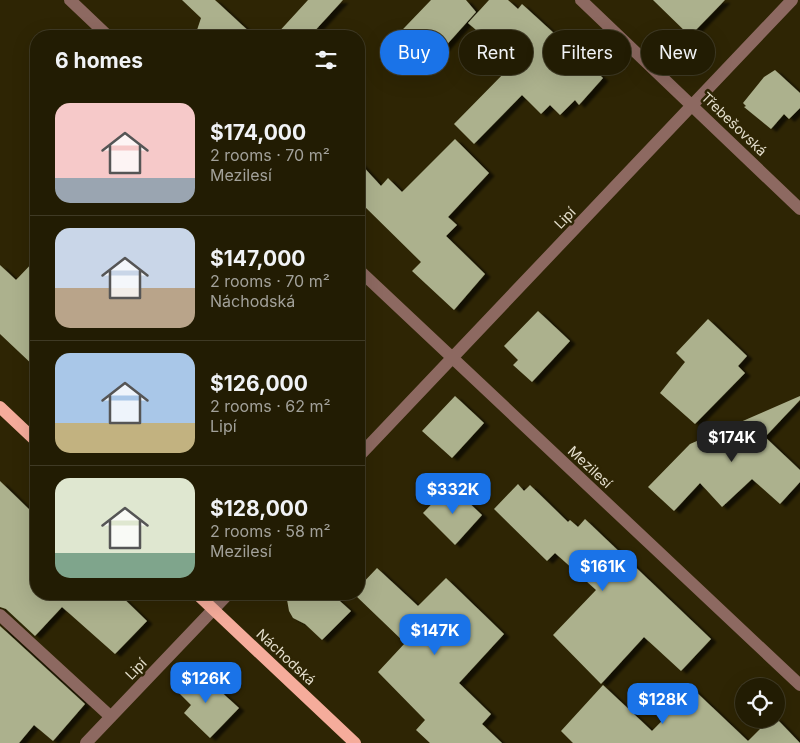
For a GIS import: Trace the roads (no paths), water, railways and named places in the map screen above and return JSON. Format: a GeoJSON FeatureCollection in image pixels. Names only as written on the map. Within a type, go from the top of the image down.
{"type":"FeatureCollection","features":[{"type":"Feature","properties":{"kind":"main road"},"geometry":{"type":"LineString","coordinates":[[0,407],[30,435]]}},
{"type":"Feature","properties":{"kind":"main road","name":"Náchodská"},"geometry":{"type":"LineString","coordinates":[[203,600],[355,743]]}},
{"type":"Feature","properties":{"kind":"street"},"geometry":{"type":"LineString","coordinates":[[70,0],[102,30]]}},
{"type":"Feature","properties":{"kind":"street","name":"Třebešovská"},"geometry":{"type":"LineString","coordinates":[[581,0],[800,209]]}},
{"type":"Feature","properties":{"kind":"street","name":"Lipí"},"geometry":{"type":"LineString","coordinates":[[365,450],[792,0]]}},
{"type":"Feature","properties":{"kind":"street","name":"Mezilesí"},"geometry":{"type":"LineString","coordinates":[[365,276],[800,685]]}},
{"type":"Feature","properties":{"kind":"street","name":"Lipí"},"geometry":{"type":"LineString","coordinates":[[86,743],[222,600]]}},
{"type":"Feature","properties":{"kind":"street"},"geometry":{"type":"LineString","coordinates":[[0,615],[111,717]]}}]}
